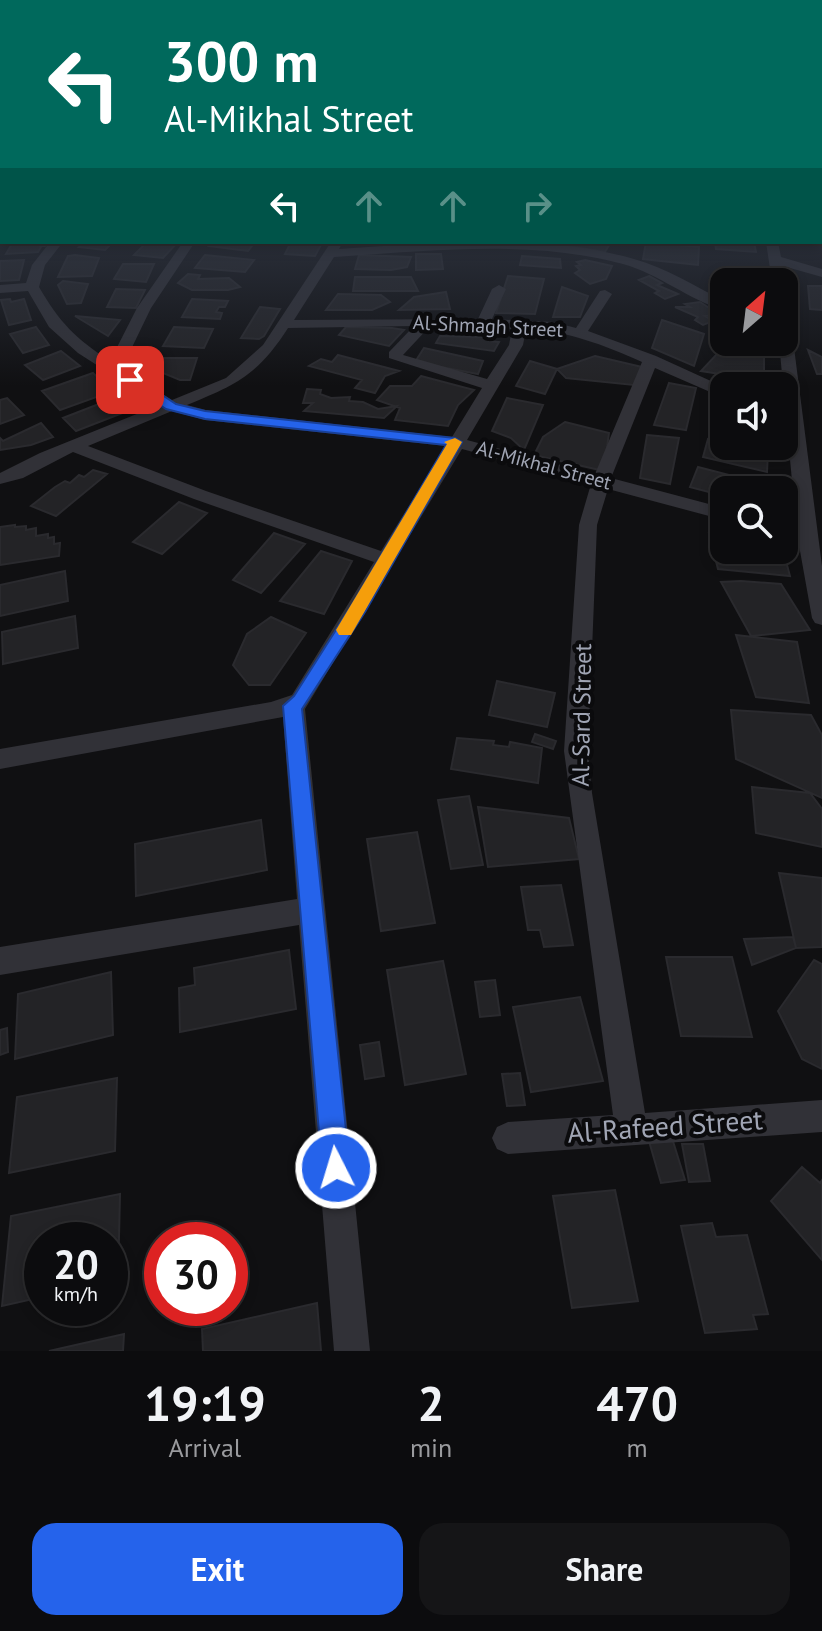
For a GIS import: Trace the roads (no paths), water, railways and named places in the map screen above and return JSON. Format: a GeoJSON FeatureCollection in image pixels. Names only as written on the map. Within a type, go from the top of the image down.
{"type":"FeatureCollection","features":[{"type":"Feature","properties":{"kind":"street"},"geometry":{"type":"LineString","coordinates":[[0,289],[32,287],[43,260]]}},
{"type":"Feature","properties":{"kind":"street"},"geometry":{"type":"LineString","coordinates":[[114,369],[144,308],[177,260]]}},
{"type":"Feature","properties":{"kind":"street"},"geometry":{"type":"LineString","coordinates":[[4,472],[232,381],[268,348],[287,324],[326,260]]}},
{"type":"Feature","properties":{"kind":"street"},"geometry":{"type":"LineString","coordinates":[[452,266],[453,260]]}},
{"type":"Feature","properties":{"kind":"street"},"geometry":{"type":"LineString","coordinates":[[621,260],[710,300]]}},
{"type":"Feature","properties":{"kind":"street"},"geometry":{"type":"LineString","coordinates":[[777,260],[822,273]]}},
{"type":"Feature","properties":{"kind":"street"},"geometry":{"type":"LineString","coordinates":[[777,260],[778,268]]}},
{"type":"Feature","properties":{"kind":"street","name":"Al-Mikhal Street"},"geometry":{"type":"LineString","coordinates":[[32,287],[54,324],[83,350],[171,406],[205,415],[455,442],[710,510]]}},
{"type":"Feature","properties":{"kind":"street"},"geometry":{"type":"LineString","coordinates":[[484,322],[499,289]]}},
{"type":"Feature","properties":{"kind":"street"},"geometry":{"type":"LineString","coordinates":[[581,331],[605,294]]}},
{"type":"Feature","properties":{"kind":"street"},"geometry":{"type":"LineString","coordinates":[[427,321],[394,355],[490,385]]}},
{"type":"Feature","properties":{"kind":"street","name":"Al-Shmagh Street"},"geometry":{"type":"LineString","coordinates":[[287,324],[484,322],[581,331],[710,386]]}},
{"type":"Feature","properties":{"kind":"street"},"geometry":{"type":"LineString","coordinates":[[0,759],[293,706],[300,701],[516,345],[520,323]]}},
{"type":"Feature","properties":{"kind":"street","name":"Al-Sard Street"},"geometry":{"type":"LineString","coordinates":[[631,1127],[576,751],[588,525],[600,480],[651,359]]}},
{"type":"Feature","properties":{"kind":"street"},"geometry":{"type":"LineString","coordinates":[[73,446],[200,495],[385,559]]}},
{"type":"Feature","properties":{"kind":"street"},"geometry":{"type":"LineString","coordinates":[[798,460],[814,535],[822,618]]}},
{"type":"Feature","properties":{"kind":"street"},"geometry":{"type":"LineString","coordinates":[[293,706],[352,1351]]}},
{"type":"Feature","properties":{"kind":"street"},"geometry":{"type":"LineString","coordinates":[[0,961],[311,910]]}},
{"type":"Feature","properties":{"kind":"street","name":"Al-Rafeed Street"},"geometry":{"type":"LineString","coordinates":[[508,1138],[822,1116]]}}]}
